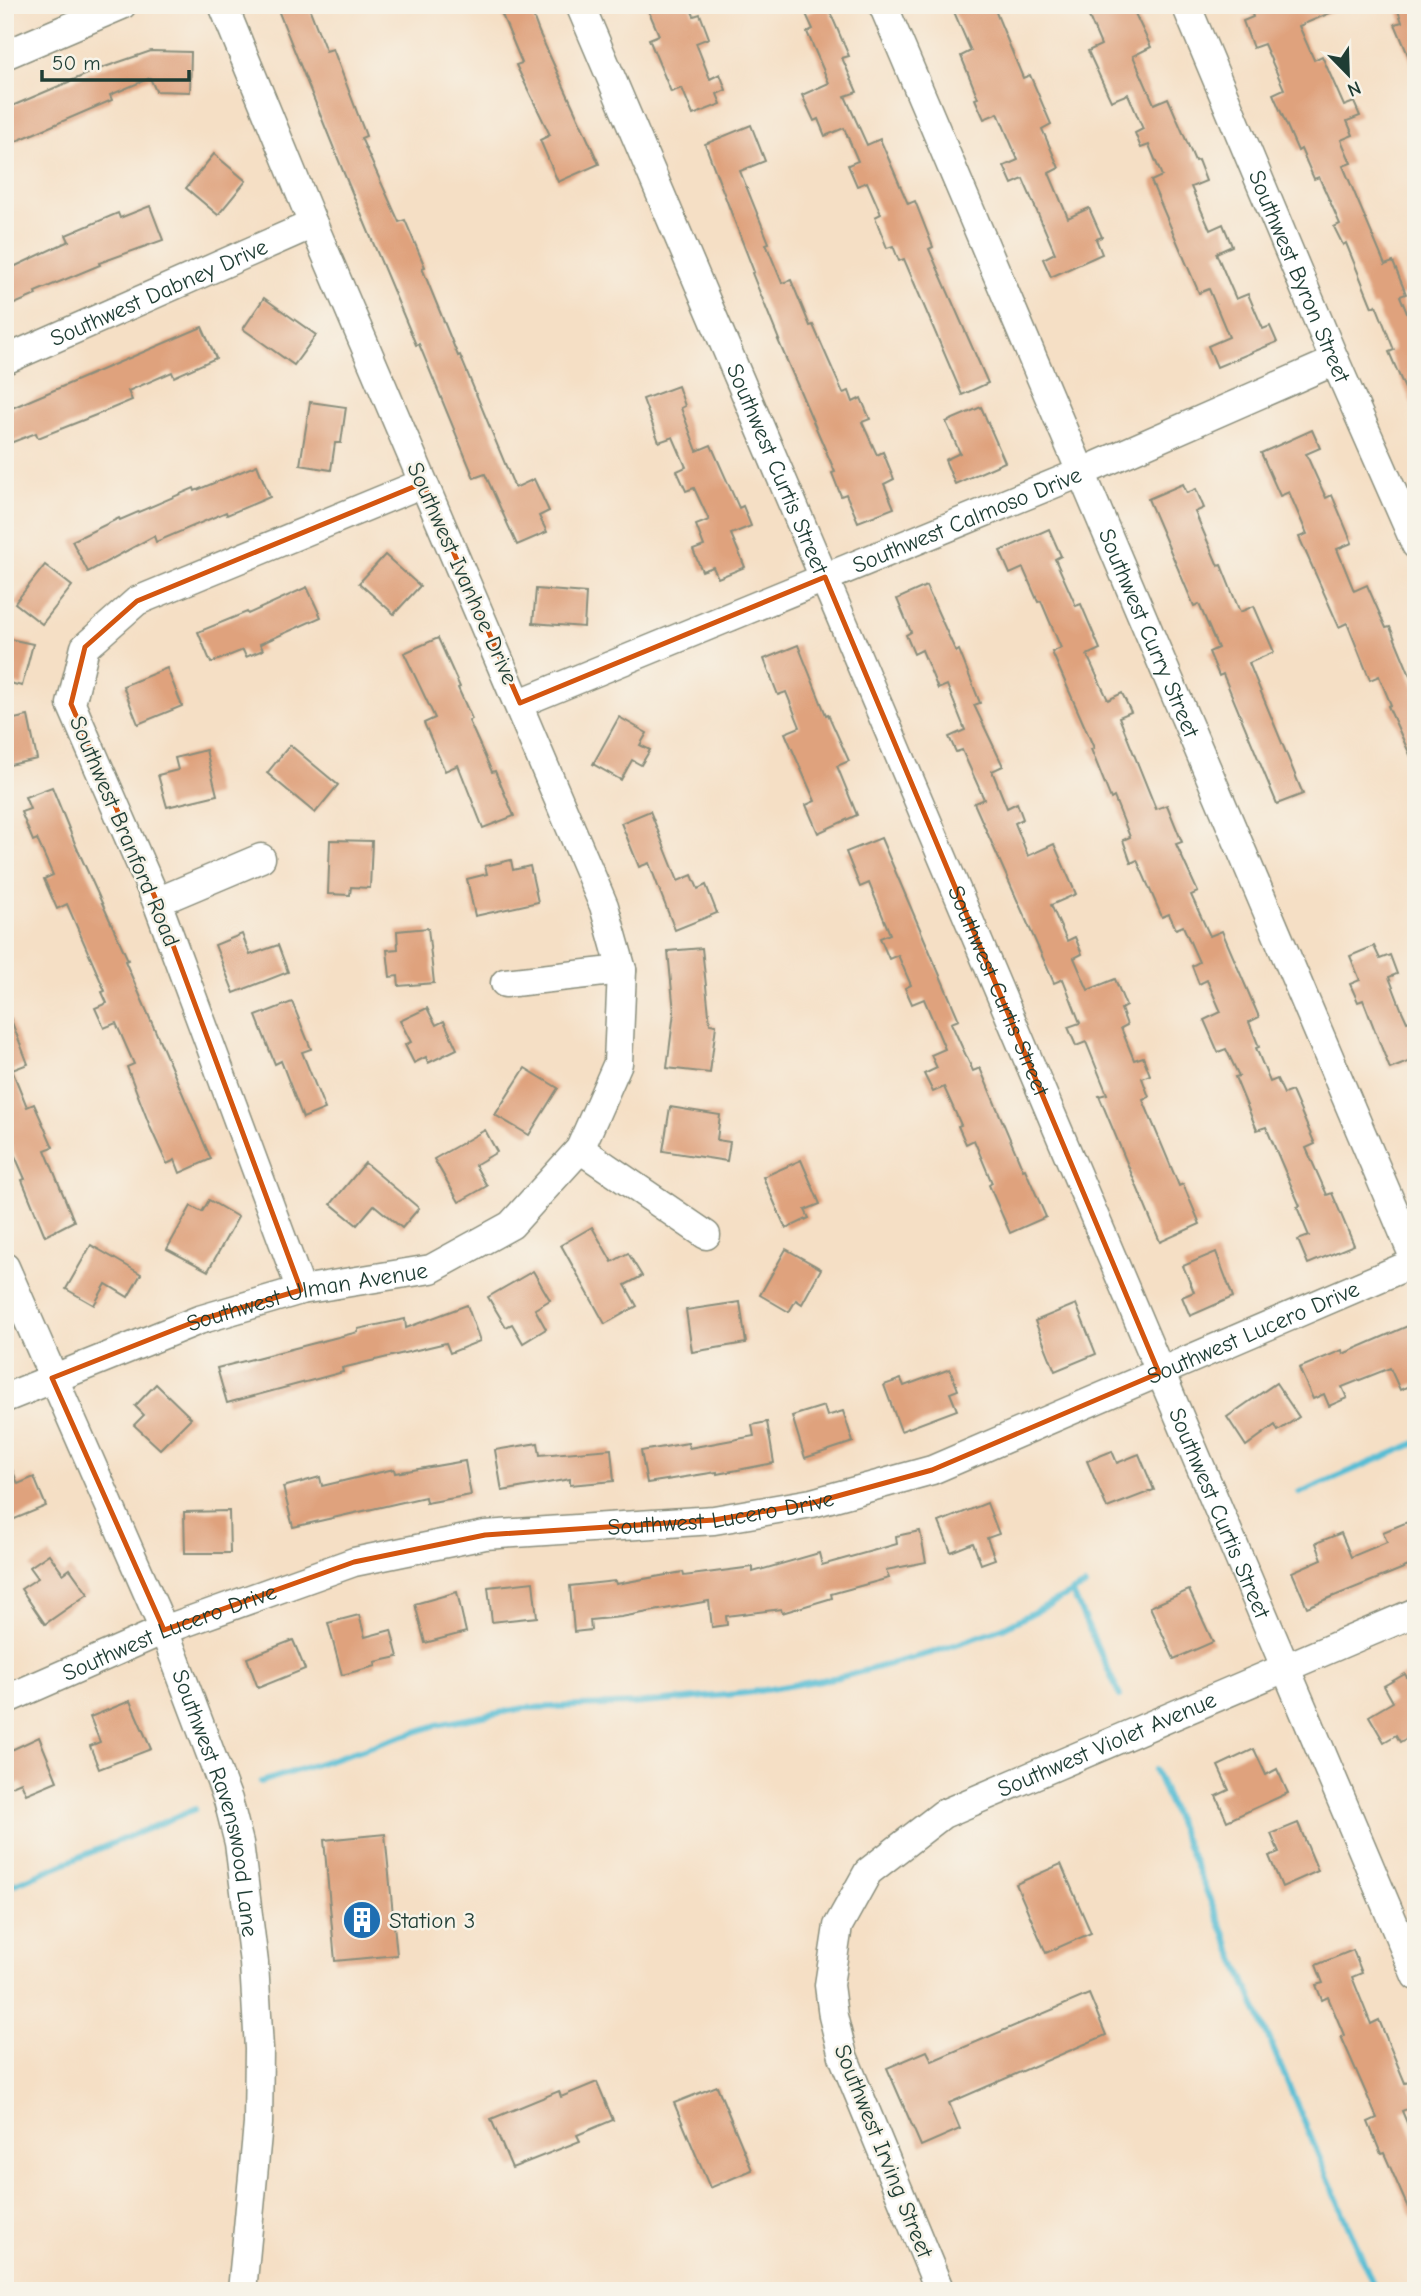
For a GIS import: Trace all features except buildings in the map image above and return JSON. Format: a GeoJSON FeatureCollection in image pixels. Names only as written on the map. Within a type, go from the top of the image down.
{"type":"FeatureCollection","features":[{"type":"Feature","properties":{"kind":"street"},"geometry":{"type":"LineString","coordinates":[[5,55],[122,5]]}},
{"type":"Feature","properties":{"kind":"street","name":"Southwest Ivanhoe Drive"},"geometry":{"type":"LineString","coordinates":[[223,5],[313,224],[520,703],[604,906],[622,970],[618,1063],[580,1149]]}},
{"type":"Feature","properties":{"kind":"street","name":"Southwest Curtis Street"},"geometry":{"type":"LineString","coordinates":[[580,5],[825,577],[1416,1976]]}},
{"type":"Feature","properties":{"kind":"street","name":"Southwest Curry Street"},"geometry":{"type":"LineString","coordinates":[[883,5],[1416,1262]]}},
{"type":"Feature","properties":{"kind":"street","name":"Southwest Byron Street"},"geometry":{"type":"LineString","coordinates":[[1186,5],[1335,361],[1416,545]]}},
{"type":"Feature","properties":{"kind":"street","name":"Southwest Dabney Drive"},"geometry":{"type":"LineString","coordinates":[[5,360],[313,224]]}},
{"type":"Feature","properties":{"kind":"street","name":"Southwest Calmoso Drive"},"geometry":{"type":"LineString","coordinates":[[520,703],[1080,473],[1335,361]]}},
{"type":"Feature","properties":{"kind":"street","name":"Southwest Branford Road"},"geometry":{"type":"LineString","coordinates":[[301,1290],[157,902],[71,704],[85,647],[137,601],[423,483]]}},
{"type":"Feature","properties":{"kind":"street"},"geometry":{"type":"LineString","coordinates":[[157,902],[261,858]]}},
{"type":"Feature","properties":{"kind":"street"},"geometry":{"type":"LineString","coordinates":[[505,983],[622,970]]}},
{"type":"Feature","properties":{"kind":"street"},"geometry":{"type":"LineString","coordinates":[[580,1149],[706,1235]]}},
{"type":"Feature","properties":{"kind":"street","name":"Southwest Ulman Avenue"},"geometry":{"type":"LineString","coordinates":[[5,1398],[199,1320],[301,1290],[432,1269],[511,1225],[580,1149]]}},
{"type":"Feature","properties":{"kind":"street","name":"Southwest Lucero Drive"},"geometry":{"type":"LineString","coordinates":[[5,1700],[164,1630],[354,1562],[485,1535],[714,1520],[812,1503],[932,1470],[1416,1262]]}},
{"type":"Feature","properties":{"kind":"street","name":"Southwest Ravenswood Lane"},"geometry":{"type":"LineString","coordinates":[[5,1267],[164,1630],[228,1800],[239,1843],[254,1963],[259,2049],[258,2124],[242,2291]]}},
{"type":"Feature","properties":{"kind":"street","name":"Southwest Violet Avenue"},"geometry":{"type":"LineString","coordinates":[[838,1926],[868,1872],[943,1814],[1416,1612]]}},
{"type":"Feature","properties":{"kind":"street","name":"Southwest Irving Street"},"geometry":{"type":"LineString","coordinates":[[838,1926],[829,1985],[843,2056],[940,2291]]}},
{"type":"Feature","properties":{"kind":"highlighted area"},"geometry":{"type":"Polygon","coordinates":[[[423,483],[520,703],[825,577],[1159,1373],[932,1470],[812,1503],[714,1520],[485,1535],[354,1562],[164,1630],[52,1378],[199,1320],[301,1290],[157,902],[71,704],[85,647],[137,601],[423,483]]]}},
{"type":"Feature","properties":{"kind":"waterway"},"geometry":{"type":"LineString","coordinates":[[1299,1493],[1416,1443]]}},
{"type":"Feature","properties":{"kind":"waterway"},"geometry":{"type":"LineString","coordinates":[[261,1782],[437,1725],[524,1708],[634,1704],[747,1693],[845,1676],[931,1653],[1003,1628],[1085,1586]]}},
{"type":"Feature","properties":{"kind":"waterway"},"geometry":{"type":"LineString","coordinates":[[1072,1592],[1120,1696]]}},
{"type":"Feature","properties":{"kind":"waterway"},"geometry":{"type":"LineString","coordinates":[[1155,1770],[1376,2291]]}},
{"type":"Feature","properties":{"kind":"waterway"},"geometry":{"type":"LineString","coordinates":[[5,1888],[195,1809]]}},
{"type":"Feature","properties":{"kind":"place","name":"Station 3"},"geometry":{"type":"Point","coordinates":[362,1920]}}]}
